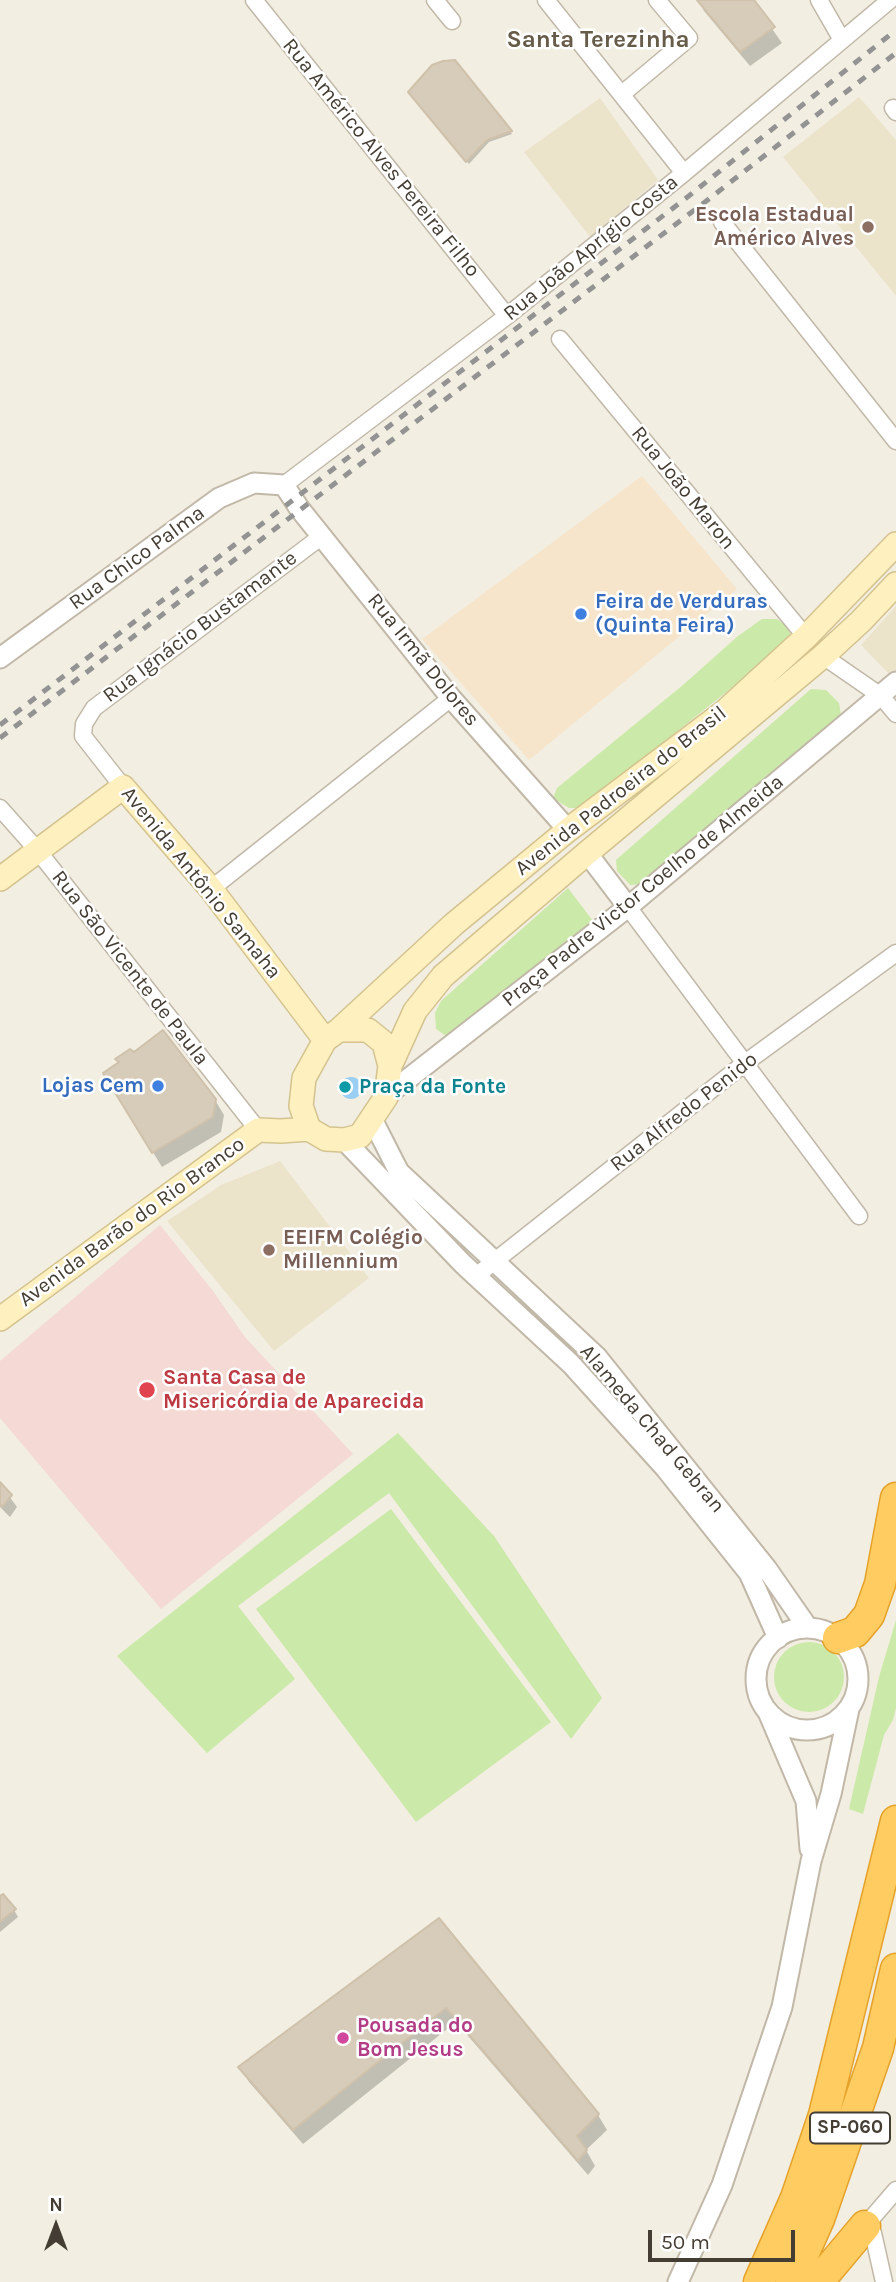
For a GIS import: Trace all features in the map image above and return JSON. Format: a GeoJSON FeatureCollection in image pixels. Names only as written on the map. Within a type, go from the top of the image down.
{"type":"FeatureCollection","features":[{"type":"Feature","properties":{"kind":"highway"},"geometry":{"type":"LineString","coordinates":[[838,1639],[855,1632],[869,1615],[880,1584],[896,1498]]}},
{"type":"Feature","properties":{"kind":"highway","name":"SP-060"},"geometry":{"type":"LineString","coordinates":[[759,2282],[796,2198],[824,2115],[896,1821]]}},
{"type":"Feature","properties":{"kind":"highway","name":"SP-060"},"geometry":{"type":"LineString","coordinates":[[790,2282],[819,2218],[878,2048],[896,1969]]}},
{"type":"Feature","properties":{"kind":"highway"},"geometry":{"type":"LineString","coordinates":[[818,2282],[864,2226]]}},
{"type":"Feature","properties":{"kind":"main road","name":"Avenida Padroeira do Brasil"},"geometry":{"type":"LineString","coordinates":[[332,1035],[454,924],[568,830],[723,713],[806,637],[896,544]]}},
{"type":"Feature","properties":{"kind":"main road","name":"Avenida Padroeira do Brasil"},"geometry":{"type":"LineString","coordinates":[[390,1066],[415,1011],[443,976],[823,656],[896,584]]}},
{"type":"Feature","properties":{"kind":"main road"},"geometry":{"type":"LineString","coordinates":[[0,879],[123,787]]}},
{"type":"Feature","properties":{"kind":"main road","name":"Avenida Antônio Samaha"},"geometry":{"type":"LineString","coordinates":[[123,787],[332,1035]]}},
{"type":"Feature","properties":{"kind":"main road"},"geometry":{"type":"LineString","coordinates":[[568,830],[587,853]]}},
{"type":"Feature","properties":{"kind":"main road"},"geometry":{"type":"LineString","coordinates":[[368,1030],[384,1043],[390,1066],[386,1096],[360,1136],[344,1140],[326,1139],[309,1129],[301,1106],[304,1078],[332,1035],[368,1030]]}},
{"type":"Feature","properties":{"kind":"main road","name":"Avenida Barão do Rio Branco"},"geometry":{"type":"LineString","coordinates":[[0,1319],[258,1130],[309,1129]]}},
{"type":"Feature","properties":{"kind":"street","name":"Rua Américo Alves Pereira Filho"},"geometry":{"type":"LineString","coordinates":[[254,0],[507,316]]}},
{"type":"Feature","properties":{"kind":"street"},"geometry":{"type":"LineString","coordinates":[[435,0],[452,21]]}},
{"type":"Feature","properties":{"kind":"street"},"geometry":{"type":"LineString","coordinates":[[546,0],[684,173]]}},
{"type":"Feature","properties":{"kind":"street"},"geometry":{"type":"LineString","coordinates":[[622,94],[689,38],[657,0]]}},
{"type":"Feature","properties":{"kind":"street"},"geometry":{"type":"LineString","coordinates":[[819,0],[842,40]]}},
{"type":"Feature","properties":{"kind":"street","name":"Rua João Aprígio Costa"},"geometry":{"type":"LineString","coordinates":[[284,485],[507,316],[684,173],[890,0]]}},
{"type":"Feature","properties":{"kind":"street"},"geometry":{"type":"LineString","coordinates":[[722,222],[896,442]]}},
{"type":"Feature","properties":{"kind":"street","name":"Rua João Maron"},"geometry":{"type":"LineString","coordinates":[[560,339],[806,637]]}},
{"type":"Feature","properties":{"kind":"street","name":"Rua Chico Palma"},"geometry":{"type":"LineString","coordinates":[[0,659],[219,498],[254,483],[284,485]]}},
{"type":"Feature","properties":{"kind":"street","name":"Rua Irmã Dolores"},"geometry":{"type":"LineString","coordinates":[[284,485],[452,698],[568,830]]}},
{"type":"Feature","properties":{"kind":"street","name":"Rua Ignácio Bustamante"},"geometry":{"type":"LineString","coordinates":[[84,724],[94,708],[322,536]]}},
{"type":"Feature","properties":{"kind":"street"},"geometry":{"type":"LineString","coordinates":[[823,656],[881,696],[896,713]]}},
{"type":"Feature","properties":{"kind":"street","name":"Praça Padre Victor Coelho de Almeida"},"geometry":{"type":"LineString","coordinates":[[386,1096],[628,907],[896,682]]}},
{"type":"Feature","properties":{"kind":"street"},"geometry":{"type":"LineString","coordinates":[[211,889],[452,698]]}},
{"type":"Feature","properties":{"kind":"street","name":"Avenida Antônio Samaha"},"geometry":{"type":"LineString","coordinates":[[84,724],[83,736],[123,787]]}},
{"type":"Feature","properties":{"kind":"street","name":"Rua São Vicente de Paula"},"geometry":{"type":"LineString","coordinates":[[0,808],[38,852],[258,1130]]}},
{"type":"Feature","properties":{"kind":"street"},"geometry":{"type":"LineString","coordinates":[[587,853],[859,1216]]}},
{"type":"Feature","properties":{"kind":"street","name":"Rua Alfredo Penido"},"geometry":{"type":"LineString","coordinates":[[476,1276],[745,1063],[896,953]]}},
{"type":"Feature","properties":{"kind":"street","name":"Alameda Chad Gebran"},"geometry":{"type":"LineString","coordinates":[[372,1119],[399,1172],[597,1357],[749,1573],[778,1638]]}},
{"type":"Feature","properties":{"kind":"street","name":"Alameda Chad Gebran"},"geometry":{"type":"LineString","coordinates":[[344,1140],[380,1180],[476,1276],[571,1364],[689,1485],[767,1569],[808,1628]]}},
{"type":"Feature","properties":{"kind":"street"},"geometry":{"type":"LineString","coordinates":[[550,1344],[565,1327]]}},
{"type":"Feature","properties":{"kind":"street"},"geometry":{"type":"LineString","coordinates":[[678,2282],[722,2185],[782,2007],[811,1861],[831,1794],[849,1709],[856,1695],[859,1679],[849,1650],[838,1639],[824,1631],[808,1628],[792,1631],[778,1638],[766,1649],[758,1671],[759,1694],[806,1801],[811,1861]]}},
{"type":"Feature","properties":{"kind":"street"},"geometry":{"type":"LineString","coordinates":[[766,1709],[784,1724],[807,1730],[823,1728],[849,1709]]}},
{"type":"Feature","properties":{"kind":"street"},"geometry":{"type":"LineString","coordinates":[[884,2282],[873,2233],[869,2227],[864,2226],[896,2190]]}},
{"type":"Feature","properties":{"kind":"shaded area","name":"Escola Estadual Américo Alves"},"geometry":{"type":"Polygon","coordinates":[[[859,97],[896,140],[896,296],[783,157],[859,97]]]}},
{"type":"Feature","properties":{"kind":"shaded area"},"geometry":{"type":"Polygon","coordinates":[[[600,98],[658,180],[590,237],[524,152],[600,98]]]}},
{"type":"Feature","properties":{"kind":"shaded area","name":"Feira de Verduras (Quinta Feira)"},"geometry":{"type":"Polygon","coordinates":[[[642,476],[737,589],[529,760],[422,639],[642,476]]]}},
{"type":"Feature","properties":{"kind":"shaded area"},"geometry":{"type":"Polygon","coordinates":[[[896,606],[896,674],[893,678],[861,645],[896,606]]]}},
{"type":"Feature","properties":{"kind":"shaded area","name":"EEIFM Colégio Millennium"},"geometry":{"type":"Polygon","coordinates":[[[280,1161],[369,1278],[274,1351],[167,1221],[221,1185],[280,1161]]]}},
{"type":"Feature","properties":{"kind":"shaded area","name":"Santa Casa de Misericórdia de Aparecida"},"geometry":{"type":"Polygon","coordinates":[[[160,1225],[213,1291],[245,1337],[353,1454],[161,1609],[0,1418],[0,1361],[160,1225]]]}},
{"type":"Feature","properties":{"kind":"green space"},"geometry":{"type":"Polygon","coordinates":[[[762,619],[777,619],[788,627],[791,636],[774,654],[581,808],[569,808],[553,798],[557,788],[683,685],[738,636],[762,619]]]}},
{"type":"Feature","properties":{"kind":"green space"},"geometry":{"type":"Polygon","coordinates":[[[811,689],[826,690],[839,703],[841,715],[643,884],[630,885],[617,871],[616,860],[811,689]]]}},
{"type":"Feature","properties":{"kind":"green space"},"geometry":{"type":"Polygon","coordinates":[[[568,888],[593,921],[452,1034],[446,1036],[436,1029],[435,1013],[441,1001],[568,888]]]}},
{"type":"Feature","properties":{"kind":"green space"},"geometry":{"type":"Polygon","coordinates":[[[398,1433],[494,1536],[602,1698],[571,1739],[389,1493],[238,1606],[295,1679],[207,1753],[117,1656],[398,1433]]]}},
{"type":"Feature","properties":{"kind":"green space"},"geometry":{"type":"Polygon","coordinates":[[[391,1509],[551,1722],[416,1822],[256,1609],[391,1509]]]}},
{"type":"Feature","properties":{"kind":"green space"},"geometry":{"type":"Polygon","coordinates":[[[896,1620],[896,1708],[893,1720],[884,1735],[863,1814],[849,1809],[879,1677],[896,1620]]]}},
{"type":"Feature","properties":{"kind":"green space"},"geometry":{"type":"Polygon","coordinates":[[[809,1642],[834,1652],[844,1677],[834,1702],[809,1712],[784,1702],[774,1677],[784,1652],[809,1642]]]}},
{"type":"Feature","properties":{"kind":"water"},"geometry":{"type":"Polygon","coordinates":[[[351,1077],[359,1080],[362,1088],[359,1096],[351,1099],[343,1096],[340,1088],[343,1080],[351,1077]]]}},
{"type":"Feature","properties":{"kind":"building"},"geometry":{"type":"Polygon","coordinates":[[[697,0],[754,0],[775,27],[740,52],[697,0]]]}},
{"type":"Feature","properties":{"kind":"building"},"geometry":{"type":"Polygon","coordinates":[[[455,60],[512,131],[487,140],[466,162],[408,92],[432,65],[455,60]]]}},
{"type":"Feature","properties":{"kind":"building","name":"Lojas Cem"},"geometry":{"type":"Polygon","coordinates":[[[163,1030],[216,1099],[213,1117],[152,1153],[103,1073],[119,1062],[115,1059],[130,1049],[134,1052],[163,1030]]]}},
{"type":"Feature","properties":{"kind":"building"},"geometry":{"type":"Polygon","coordinates":[[[0,1482],[12,1495],[2,1507],[0,1504],[0,1482]]]}},
{"type":"Feature","properties":{"kind":"building"},"geometry":{"type":"Polygon","coordinates":[[[3,1894],[16,1909],[0,1922],[0,1896],[3,1894]]]}},
{"type":"Feature","properties":{"kind":"building","name":"Pousada do Bom Jesus"},"geometry":{"type":"Polygon","coordinates":[[[439,1918],[599,2114],[577,2136],[587,2150],[578,2161],[446,2008],[293,2130],[238,2067],[439,1918]]]}},
{"type":"Feature","properties":{"kind":"railway"},"geometry":{"type":"LineString","coordinates":[[0,725],[690,195],[896,30]]}},
{"type":"Feature","properties":{"kind":"railway"},"geometry":{"type":"LineString","coordinates":[[0,738],[705,202],[896,53]]}},
{"type":"Feature","properties":{"kind":"place","name":"Escola Estadual Américo Alves"},"geometry":{"type":"Point","coordinates":[868,227]}},
{"type":"Feature","properties":{"kind":"place","name":"Feira de Verduras (Quinta Feira)"},"geometry":{"type":"Point","coordinates":[581,614]}},
{"type":"Feature","properties":{"kind":"place","name":"Lojas Cem"},"geometry":{"type":"Point","coordinates":[158,1086]}},
{"type":"Feature","properties":{"kind":"place","name":"Praça da Fonte"},"geometry":{"type":"Point","coordinates":[345,1087]}},
{"type":"Feature","properties":{"kind":"place","name":"EEIFM Colégio Millennium"},"geometry":{"type":"Point","coordinates":[269,1250]}},
{"type":"Feature","properties":{"kind":"place","name":"Santa Casa de Misericórdia de Aparecida"},"geometry":{"type":"Point","coordinates":[147,1390]}},
{"type":"Feature","properties":{"kind":"place","name":"Pousada do Bom Jesus"},"geometry":{"type":"Point","coordinates":[343,2038]}},
{"type":"Feature","properties":{"kind":"district","name":"Santa Terezinha"},"geometry":{"type":"Point","coordinates":[598,40]}}]}
